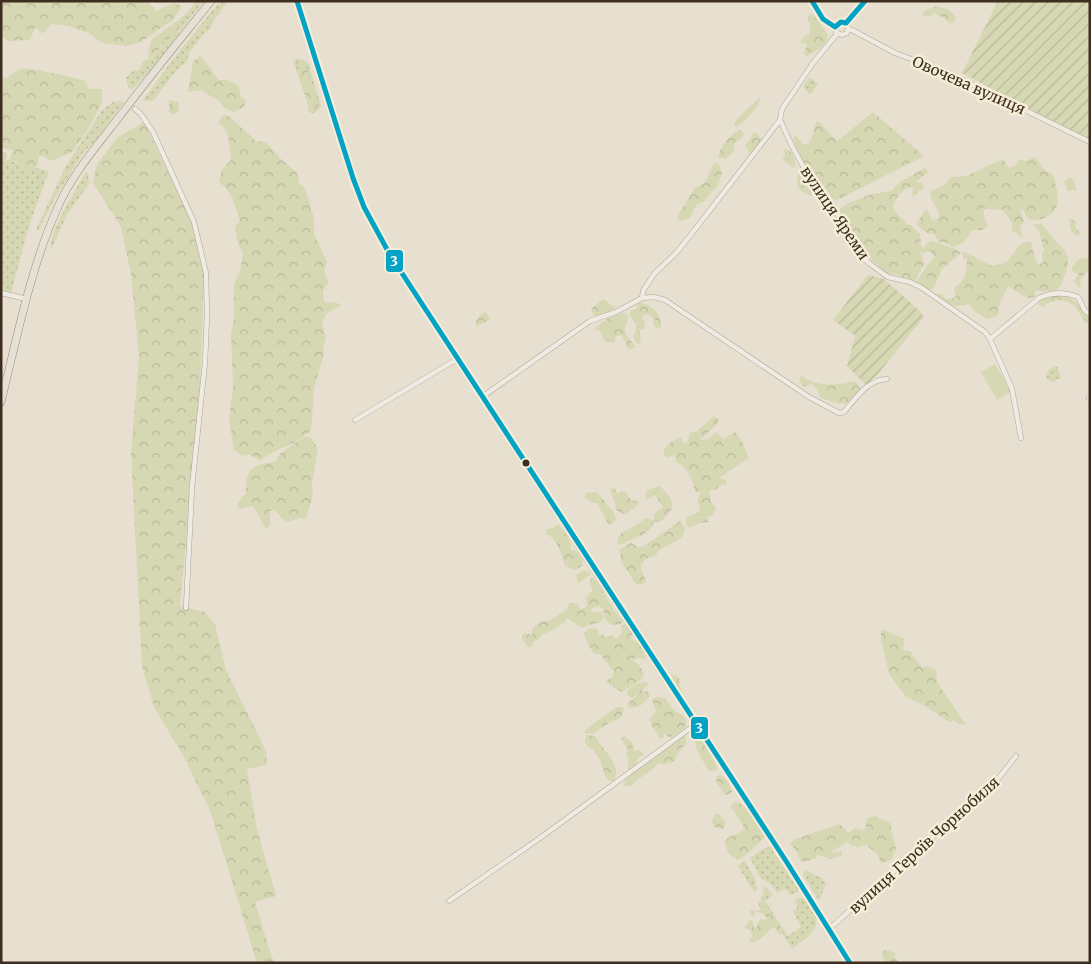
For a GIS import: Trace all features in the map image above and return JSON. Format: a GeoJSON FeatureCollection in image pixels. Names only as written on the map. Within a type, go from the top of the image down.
{"type":"FeatureCollection","features":[{"type":"Feature","properties":{"kind":"main road"},"geometry":{"type":"LineString","coordinates":[[1,402],[27,299],[44,242],[57,207],[73,178],[114,123],[211,1]]}},
{"type":"Feature","properties":{"kind":"street"},"geometry":{"type":"LineString","coordinates":[[297,1],[350,170],[364,207],[390,255],[850,963]]}},
{"type":"Feature","properties":{"kind":"street"},"geometry":{"type":"LineString","coordinates":[[812,1],[823,19],[835,27],[837,34]]}},
{"type":"Feature","properties":{"kind":"street"},"geometry":{"type":"LineString","coordinates":[[846,23],[865,1]]}},
{"type":"Feature","properties":{"kind":"street"},"geometry":{"type":"LineString","coordinates":[[835,27],[841,22],[846,23]]}},
{"type":"Feature","properties":{"kind":"street"},"geometry":{"type":"LineString","coordinates":[[837,34],[845,34],[848,29],[846,23]]}},
{"type":"Feature","properties":{"kind":"street","name":"Овочева вулиця"},"geometry":{"type":"LineString","coordinates":[[848,29],[895,53],[952,74],[1090,142]]}},
{"type":"Feature","properties":{"kind":"street"},"geometry":{"type":"LineString","coordinates":[[642,298],[643,290],[654,274],[677,252],[780,120],[782,109],[813,63],[837,34]]}},
{"type":"Feature","properties":{"kind":"street"},"geometry":{"type":"LineString","coordinates":[[135,109],[153,132],[194,222],[206,273],[207,315],[205,354],[192,487],[186,608]]}},
{"type":"Feature","properties":{"kind":"street","name":"вулиця Яреми"},"geometry":{"type":"LineString","coordinates":[[780,120],[804,168],[832,204],[860,254],[881,273],[888,277],[910,282],[922,288],[985,332],[990,339],[1012,389],[1021,438]]}},
{"type":"Feature","properties":{"kind":"street"},"geometry":{"type":"LineString","coordinates":[[1,293],[27,299]]}},
{"type":"Feature","properties":{"kind":"street"},"geometry":{"type":"LineString","coordinates":[[990,339],[1044,295],[1069,293],[1078,297],[1085,311],[1090,314]]}},
{"type":"Feature","properties":{"kind":"street"},"geometry":{"type":"LineString","coordinates":[[482,397],[590,321],[616,312],[642,298],[654,297],[666,300],[809,397],[839,413],[844,412],[876,380],[886,380]]}},
{"type":"Feature","properties":{"kind":"street"},"geometry":{"type":"LineString","coordinates":[[355,420],[457,359]]}},
{"type":"Feature","properties":{"kind":"street"},"geometry":{"type":"LineString","coordinates":[[449,901],[540,838],[696,724]]}},
{"type":"Feature","properties":{"kind":"street","name":"вулиця Героїв Чорнобиля"},"geometry":{"type":"LineString","coordinates":[[829,929],[998,779],[1016,756]]}},
{"type":"Feature","properties":{"kind":"green space"},"geometry":{"type":"Polygon","coordinates":[[[1,1],[147,1],[156,11],[174,3],[182,6],[173,20],[139,43],[126,46],[103,43],[89,33],[69,26],[51,24],[46,32],[40,33],[35,28],[30,40],[8,41],[1,36],[1,1]]]}},
{"type":"Feature","properties":{"kind":"green space"},"geometry":{"type":"Polygon","coordinates":[[[196,1],[204,1],[180,32],[173,24],[186,14],[196,1]]]}},
{"type":"Feature","properties":{"kind":"green space"},"geometry":{"type":"Polygon","coordinates":[[[220,1],[228,1],[212,23],[211,28],[189,53],[187,61],[175,72],[154,100],[143,100],[171,62],[220,1]]]}},
{"type":"Feature","properties":{"kind":"green space"},"geometry":{"type":"Polygon","coordinates":[[[998,1],[1090,1],[1090,141],[962,73],[998,1]]]}},
{"type":"Feature","properties":{"kind":"green space"},"geometry":{"type":"Polygon","coordinates":[[[936,6],[949,10],[955,16],[955,20],[952,23],[948,22],[934,13],[931,16],[922,15],[924,11],[936,6]]]}},
{"type":"Feature","properties":{"kind":"green space"},"geometry":{"type":"Polygon","coordinates":[[[813,14],[828,35],[825,43],[817,51],[806,57],[804,53],[807,45],[800,43],[805,35],[809,35],[811,26],[807,18],[813,14]]]}},
{"type":"Feature","properties":{"kind":"green space"},"geometry":{"type":"Polygon","coordinates":[[[173,24],[178,28],[180,35],[174,40],[171,37],[163,41],[158,51],[148,58],[152,39],[173,24]]]}},
{"type":"Feature","properties":{"kind":"green space"},"geometry":{"type":"Polygon","coordinates":[[[167,37],[171,37],[174,40],[160,60],[132,90],[128,87],[126,78],[134,70],[138,71],[145,60],[151,58],[161,48],[163,41],[167,37]]]}},
{"type":"Feature","properties":{"kind":"green space"},"geometry":{"type":"Polygon","coordinates":[[[200,55],[219,80],[228,80],[239,86],[241,97],[246,100],[244,107],[233,112],[202,90],[188,92],[193,62],[200,55]]]}},
{"type":"Feature","properties":{"kind":"green space"},"geometry":{"type":"Polygon","coordinates":[[[300,59],[308,62],[321,106],[316,112],[311,113],[293,60],[300,59]]]}},
{"type":"Feature","properties":{"kind":"green space"},"geometry":{"type":"Polygon","coordinates":[[[296,60],[301,60],[308,65],[306,68],[310,75],[308,78],[319,107],[314,112],[308,110],[307,99],[296,60]]]}},
{"type":"Feature","properties":{"kind":"green space"},"geometry":{"type":"Polygon","coordinates":[[[19,69],[34,69],[84,80],[90,89],[102,89],[102,103],[87,131],[72,152],[52,161],[39,155],[38,165],[29,170],[15,161],[9,161],[13,150],[1,148],[1,76],[6,79],[19,69]]]}},
{"type":"Feature","properties":{"kind":"green space"},"geometry":{"type":"Polygon","coordinates":[[[810,77],[818,84],[810,95],[804,84],[810,77]]]}},
{"type":"Feature","properties":{"kind":"green space"},"geometry":{"type":"Polygon","coordinates":[[[760,97],[760,101],[752,113],[735,127],[734,124],[737,119],[760,97]]]}},
{"type":"Feature","properties":{"kind":"green space"},"geometry":{"type":"Polygon","coordinates":[[[169,100],[179,102],[177,113],[172,114],[169,112],[169,100]]]}},
{"type":"Feature","properties":{"kind":"green space"},"geometry":{"type":"Polygon","coordinates":[[[120,101],[123,103],[96,140],[83,153],[54,200],[37,233],[37,227],[66,166],[102,110],[113,102],[120,101]]]}},
{"type":"Feature","properties":{"kind":"green space"},"geometry":{"type":"Polygon","coordinates":[[[873,112],[924,156],[835,201],[801,159],[793,139],[795,134],[803,145],[810,143],[817,120],[837,141],[873,112]]]}},
{"type":"Feature","properties":{"kind":"green space"},"geometry":{"type":"Polygon","coordinates":[[[223,115],[229,116],[256,141],[266,142],[297,173],[299,183],[305,189],[314,218],[314,234],[327,262],[324,271],[329,283],[323,290],[324,301],[327,303],[335,302],[341,305],[326,314],[322,323],[326,338],[314,389],[311,431],[260,461],[249,454],[242,456],[234,450],[229,419],[233,387],[231,333],[234,320],[234,284],[240,272],[243,255],[237,240],[235,227],[240,221],[237,210],[230,194],[219,182],[222,169],[231,160],[227,135],[218,123],[223,115]]]}},
{"type":"Feature","properties":{"kind":"green space"},"geometry":{"type":"Polygon","coordinates":[[[144,122],[192,222],[204,276],[200,387],[180,606],[205,612],[215,625],[226,670],[266,751],[267,765],[247,769],[257,829],[276,896],[255,902],[275,963],[257,963],[211,813],[183,755],[154,707],[142,666],[131,453],[139,357],[131,274],[121,227],[93,183],[97,164],[117,138],[144,122]]]}},
{"type":"Feature","properties":{"kind":"green space"},"geometry":{"type":"Polygon","coordinates":[[[738,130],[744,134],[741,139],[735,142],[734,151],[725,159],[718,157],[726,142],[738,130]]]}},
{"type":"Feature","properties":{"kind":"green space"},"geometry":{"type":"Polygon","coordinates":[[[757,133],[761,139],[758,147],[750,154],[745,145],[752,134],[757,133]]]}},
{"type":"Feature","properties":{"kind":"green space"},"geometry":{"type":"Polygon","coordinates":[[[784,149],[789,150],[792,154],[795,168],[787,164],[783,159],[782,157],[786,155],[783,152],[784,149]]]}},
{"type":"Feature","properties":{"kind":"green space"},"geometry":{"type":"Polygon","coordinates":[[[1,152],[7,153],[6,160],[49,171],[29,226],[11,293],[1,291],[1,152]]]}},
{"type":"Feature","properties":{"kind":"green space"},"geometry":{"type":"Polygon","coordinates":[[[1035,157],[1046,171],[1053,175],[1058,197],[1056,208],[1053,212],[1038,220],[1028,219],[1023,209],[1020,209],[1024,222],[1020,226],[1023,238],[1012,231],[1012,223],[1003,210],[984,209],[984,216],[988,226],[982,230],[971,230],[965,241],[952,247],[947,243],[939,242],[934,234],[928,234],[916,224],[926,209],[933,221],[939,217],[930,192],[947,183],[950,177],[966,176],[1003,159],[1009,168],[1015,166],[1020,159],[1026,161],[1035,157]]]}},
{"type":"Feature","properties":{"kind":"green space"},"geometry":{"type":"Polygon","coordinates":[[[718,163],[722,172],[718,186],[705,201],[696,205],[690,218],[678,221],[677,217],[694,189],[705,182],[711,167],[718,163]]]}},
{"type":"Feature","properties":{"kind":"green space"},"geometry":{"type":"Polygon","coordinates":[[[925,168],[928,172],[916,182],[922,183],[924,188],[912,196],[913,188],[905,190],[896,199],[893,205],[894,208],[906,224],[911,225],[920,233],[921,247],[924,248],[927,243],[932,241],[954,248],[961,253],[942,269],[933,289],[925,290],[918,286],[916,281],[935,257],[930,251],[920,252],[924,264],[915,281],[894,274],[885,275],[877,264],[856,250],[854,240],[837,218],[838,210],[850,202],[868,195],[891,191],[900,182],[925,168]]]}},
{"type":"Feature","properties":{"kind":"green space"},"geometry":{"type":"Polygon","coordinates":[[[88,172],[89,184],[67,215],[51,250],[53,235],[62,213],[85,173],[88,172]]]}},
{"type":"Feature","properties":{"kind":"green space"},"geometry":{"type":"Polygon","coordinates":[[[798,174],[803,175],[813,187],[814,193],[811,196],[800,190],[797,184],[798,174]]]}},
{"type":"Feature","properties":{"kind":"green space"},"geometry":{"type":"Polygon","coordinates":[[[1070,177],[1073,179],[1077,191],[1068,191],[1064,181],[1070,177]]]}},
{"type":"Feature","properties":{"kind":"green space"},"geometry":{"type":"Polygon","coordinates":[[[1069,219],[1076,221],[1075,227],[1081,235],[1072,232],[1069,219]]]}},
{"type":"Feature","properties":{"kind":"green space"},"geometry":{"type":"Polygon","coordinates":[[[1041,223],[1065,250],[1068,258],[1067,269],[1061,285],[1052,294],[1048,290],[1045,292],[1035,290],[1035,297],[1027,298],[1008,286],[1000,303],[997,316],[987,319],[968,304],[951,305],[943,301],[936,294],[941,294],[946,299],[952,299],[956,296],[954,290],[966,273],[967,260],[963,258],[963,253],[965,252],[994,266],[1006,262],[1021,244],[1031,242],[1036,262],[1039,264],[1043,263],[1042,254],[1044,251],[1039,231],[1033,225],[1041,223]]]}},
{"type":"Feature","properties":{"kind":"green space"},"geometry":{"type":"Polygon","coordinates":[[[1082,258],[1090,259],[1090,268],[1080,280],[1081,287],[1079,288],[1074,281],[1079,275],[1072,271],[1072,267],[1082,258]]]}},
{"type":"Feature","properties":{"kind":"green space"},"geometry":{"type":"Polygon","coordinates":[[[868,275],[884,279],[920,311],[924,317],[877,375],[866,385],[847,366],[855,336],[833,320],[868,275]]]}},
{"type":"Feature","properties":{"kind":"green space"},"geometry":{"type":"Polygon","coordinates":[[[1061,295],[1069,297],[1077,303],[1090,318],[1090,325],[1070,303],[1058,300],[1050,302],[1043,307],[1039,305],[1039,300],[1047,296],[1061,295]]]}},
{"type":"Feature","properties":{"kind":"green space"},"geometry":{"type":"Polygon","coordinates":[[[602,300],[615,307],[615,310],[607,315],[594,316],[591,309],[602,300]]]}},
{"type":"Feature","properties":{"kind":"green space"},"geometry":{"type":"Polygon","coordinates":[[[638,302],[655,310],[661,322],[661,327],[656,328],[653,323],[655,318],[652,318],[650,314],[643,315],[642,319],[645,322],[645,328],[640,330],[640,344],[635,342],[633,336],[636,331],[636,325],[630,316],[630,311],[636,309],[638,302]]]}},
{"type":"Feature","properties":{"kind":"green space"},"geometry":{"type":"Polygon","coordinates":[[[486,312],[490,318],[477,327],[475,322],[481,314],[486,312]]]}},
{"type":"Feature","properties":{"kind":"green space"},"geometry":{"type":"Polygon","coordinates":[[[625,313],[628,317],[625,333],[636,348],[628,349],[622,335],[616,336],[615,343],[605,341],[600,331],[595,328],[611,316],[625,313]]]}},
{"type":"Feature","properties":{"kind":"green space"},"geometry":{"type":"Polygon","coordinates":[[[995,364],[1011,392],[997,400],[981,372],[995,364]]]}},
{"type":"Feature","properties":{"kind":"green space"},"geometry":{"type":"Polygon","coordinates":[[[1057,366],[1061,378],[1053,382],[1048,380],[1046,375],[1049,369],[1057,366]]]}},
{"type":"Feature","properties":{"kind":"green space"},"geometry":{"type":"Polygon","coordinates":[[[801,376],[821,384],[841,384],[855,381],[860,388],[853,400],[849,403],[839,404],[821,398],[816,388],[811,384],[803,387],[799,379],[801,376]]]}},
{"type":"Feature","properties":{"kind":"green space"},"geometry":{"type":"Polygon","coordinates":[[[714,416],[718,419],[718,423],[700,440],[708,439],[716,432],[724,439],[735,432],[742,441],[749,458],[719,478],[726,480],[727,484],[709,492],[711,502],[716,508],[713,515],[707,517],[708,522],[697,524],[690,528],[686,525],[686,520],[688,517],[700,512],[698,501],[700,493],[713,483],[701,492],[695,492],[687,471],[677,463],[674,455],[666,458],[663,452],[668,445],[681,437],[684,444],[687,443],[690,433],[697,431],[714,416]]]}},
{"type":"Feature","properties":{"kind":"green space"},"geometry":{"type":"Polygon","coordinates":[[[303,437],[310,437],[318,448],[312,483],[313,495],[306,519],[299,518],[288,522],[273,510],[270,511],[270,526],[266,529],[252,506],[238,509],[237,504],[246,493],[249,473],[256,466],[275,462],[280,454],[303,437]]]}},
{"type":"Feature","properties":{"kind":"green space"},"geometry":{"type":"Polygon","coordinates":[[[660,486],[670,497],[673,507],[664,519],[658,522],[654,521],[645,533],[620,545],[618,537],[621,534],[645,518],[654,520],[654,515],[658,510],[662,509],[663,507],[655,495],[646,500],[645,494],[648,490],[660,486]]]}},
{"type":"Feature","properties":{"kind":"green space"},"geometry":{"type":"Polygon","coordinates":[[[614,487],[618,494],[621,491],[626,492],[631,500],[638,501],[639,504],[625,515],[616,510],[610,490],[614,487]]]}},
{"type":"Feature","properties":{"kind":"green space"},"geometry":{"type":"Polygon","coordinates":[[[597,492],[614,513],[616,519],[613,523],[608,524],[597,503],[592,503],[585,498],[585,493],[597,492]]]}},
{"type":"Feature","properties":{"kind":"green space"},"geometry":{"type":"Polygon","coordinates":[[[680,521],[685,528],[683,536],[659,550],[656,555],[646,559],[641,564],[641,570],[646,581],[643,584],[636,584],[621,562],[620,549],[631,543],[642,547],[680,521]]]}},
{"type":"Feature","properties":{"kind":"green space"},"geometry":{"type":"Polygon","coordinates":[[[558,524],[569,539],[571,550],[576,550],[583,560],[582,566],[575,570],[565,566],[557,544],[547,534],[546,529],[553,528],[558,524]]]}},
{"type":"Feature","properties":{"kind":"green space"},"geometry":{"type":"Polygon","coordinates":[[[584,570],[591,574],[578,584],[576,575],[584,570]]]}},
{"type":"Feature","properties":{"kind":"green space"},"geometry":{"type":"Polygon","coordinates":[[[593,578],[623,621],[621,624],[611,625],[606,620],[602,608],[599,606],[591,610],[593,612],[601,612],[604,618],[601,622],[582,628],[567,618],[559,626],[534,641],[529,648],[522,639],[522,636],[525,633],[532,635],[532,629],[540,622],[551,620],[567,610],[569,603],[576,603],[581,609],[587,607],[586,597],[593,590],[590,585],[590,579],[593,578]]]}},
{"type":"Feature","properties":{"kind":"green space"},"geometry":{"type":"Polygon","coordinates":[[[625,624],[630,627],[633,634],[631,639],[640,644],[646,657],[644,660],[639,658],[632,659],[639,665],[644,674],[642,679],[622,692],[606,681],[613,676],[613,671],[600,654],[593,652],[584,633],[589,628],[597,629],[599,634],[607,637],[613,635],[616,639],[622,633],[621,626],[625,624]]]}},
{"type":"Feature","properties":{"kind":"green space"},"geometry":{"type":"Polygon","coordinates":[[[881,629],[905,639],[903,650],[910,651],[922,668],[928,666],[936,670],[937,682],[966,725],[959,724],[953,720],[949,722],[925,706],[906,697],[889,674],[881,639],[881,629]]]}},
{"type":"Feature","properties":{"kind":"green space"},"geometry":{"type":"Polygon","coordinates":[[[671,674],[679,677],[681,691],[678,689],[671,674]]]}},
{"type":"Feature","properties":{"kind":"green space"},"geometry":{"type":"Polygon","coordinates":[[[648,682],[648,685],[641,691],[647,691],[650,696],[640,706],[630,708],[629,702],[639,693],[631,698],[627,695],[629,689],[638,683],[648,682]]]}},
{"type":"Feature","properties":{"kind":"green space"},"geometry":{"type":"Polygon","coordinates":[[[658,697],[665,698],[674,710],[681,714],[686,722],[686,725],[677,734],[669,738],[665,733],[663,738],[659,738],[650,722],[656,711],[652,700],[658,697]]]}},
{"type":"Feature","properties":{"kind":"green space"},"geometry":{"type":"Polygon","coordinates":[[[615,708],[624,708],[621,718],[607,724],[593,734],[584,733],[586,729],[615,708]]]}},
{"type":"Feature","properties":{"kind":"green space"},"geometry":{"type":"Polygon","coordinates":[[[586,735],[595,736],[614,763],[616,775],[614,781],[610,781],[605,776],[600,759],[593,749],[589,748],[585,743],[586,735]]]}},
{"type":"Feature","properties":{"kind":"green space"},"geometry":{"type":"Polygon","coordinates":[[[685,735],[687,743],[677,754],[675,761],[663,765],[658,763],[632,786],[624,786],[632,772],[646,764],[651,756],[685,735]]]}},
{"type":"Feature","properties":{"kind":"green space"},"geometry":{"type":"Polygon","coordinates":[[[624,736],[632,742],[634,751],[639,750],[644,754],[637,758],[637,764],[630,769],[628,768],[626,754],[628,750],[621,739],[624,736]]]}},
{"type":"Feature","properties":{"kind":"green space"},"geometry":{"type":"Polygon","coordinates":[[[700,737],[717,766],[717,770],[710,771],[700,756],[695,743],[696,739],[700,737]]]}},
{"type":"Feature","properties":{"kind":"green space"},"geometry":{"type":"Polygon","coordinates":[[[720,775],[726,779],[732,792],[728,795],[725,795],[716,782],[717,776],[720,775]]]}},
{"type":"Feature","properties":{"kind":"green space"},"geometry":{"type":"Polygon","coordinates":[[[736,802],[749,811],[765,837],[738,860],[729,854],[724,842],[744,828],[731,807],[736,802]]]}},
{"type":"Feature","properties":{"kind":"green space"},"geometry":{"type":"Polygon","coordinates":[[[715,814],[719,814],[725,822],[725,826],[722,829],[714,827],[712,821],[715,814]]]}},
{"type":"Feature","properties":{"kind":"green space"},"geometry":{"type":"Polygon","coordinates":[[[875,816],[890,823],[896,849],[891,860],[881,863],[878,855],[866,845],[857,847],[848,842],[832,851],[832,853],[842,851],[841,856],[829,859],[819,855],[814,859],[804,862],[800,860],[797,851],[790,844],[795,839],[840,824],[847,832],[855,828],[864,830],[867,818],[875,816]]]}},
{"type":"Feature","properties":{"kind":"green space"},"geometry":{"type":"Polygon","coordinates":[[[772,846],[774,853],[799,889],[798,892],[790,895],[785,888],[777,893],[772,885],[761,879],[750,858],[763,849],[772,846]]]}},
{"type":"Feature","properties":{"kind":"green space"},"geometry":{"type":"Polygon","coordinates":[[[745,861],[755,879],[757,890],[754,892],[738,866],[745,861]]]}},
{"type":"Feature","properties":{"kind":"green space"},"geometry":{"type":"Polygon","coordinates":[[[805,870],[822,878],[826,884],[820,899],[817,898],[803,875],[805,870]]]}},
{"type":"Feature","properties":{"kind":"green space"},"geometry":{"type":"Polygon","coordinates":[[[765,886],[773,895],[765,901],[788,936],[801,927],[793,911],[798,907],[794,900],[802,897],[815,913],[817,920],[813,931],[792,949],[760,899],[765,886]]]}},
{"type":"Feature","properties":{"kind":"green space"},"geometry":{"type":"Polygon","coordinates":[[[763,900],[784,932],[779,935],[775,927],[751,943],[749,941],[753,936],[750,930],[744,928],[750,920],[755,930],[760,919],[766,920],[762,913],[756,912],[753,917],[750,912],[751,910],[757,911],[761,909],[758,903],[763,900]]]}},
{"type":"Feature","properties":{"kind":"green space"},"geometry":{"type":"Polygon","coordinates":[[[887,950],[895,953],[895,957],[899,962],[886,963],[882,956],[883,951],[887,950]]]}},
{"type":"Feature","properties":{"kind":"transit line","name":"3"},"geometry":{"type":"LineString","coordinates":[[297,1],[353,178],[364,207],[390,255],[786,861],[850,963]]}},
{"type":"Feature","properties":{"kind":"transit line","name":"3"},"geometry":{"type":"LineString","coordinates":[[812,1],[823,19],[835,27],[841,22],[846,23],[865,1]]}}]}
